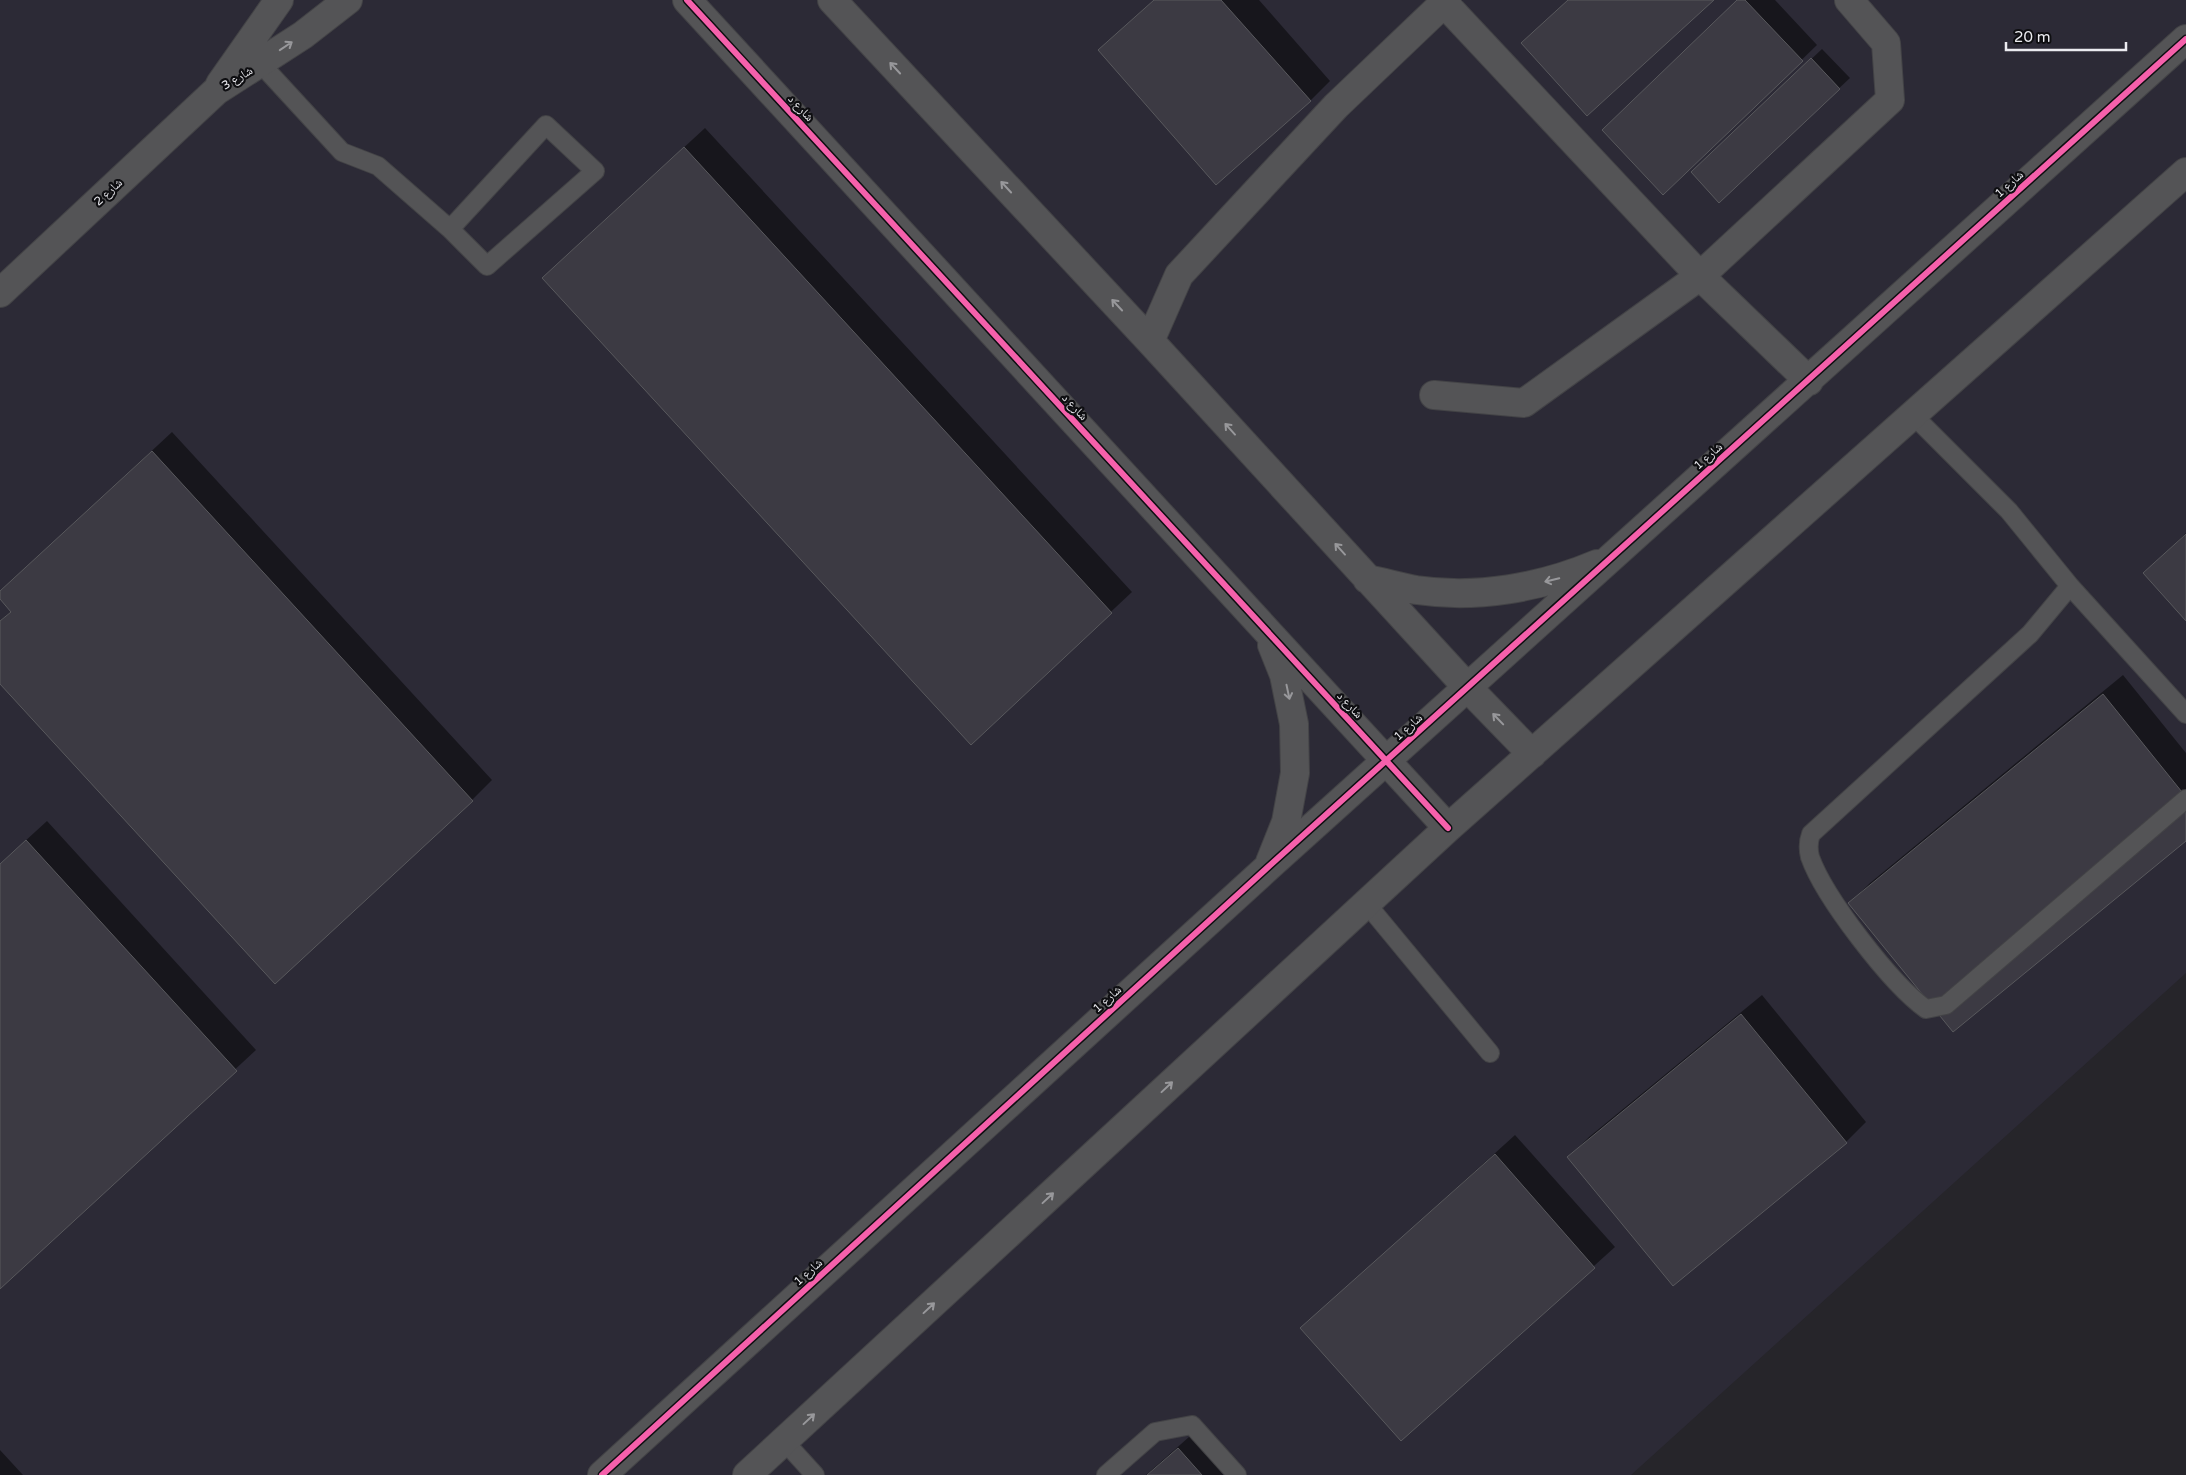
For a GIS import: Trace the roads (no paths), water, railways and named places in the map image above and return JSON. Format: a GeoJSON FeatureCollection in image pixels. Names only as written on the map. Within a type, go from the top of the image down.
{"type":"FeatureCollection","features":[{"type":"Feature","properties":{"kind":"street","name":"شارع 3"},"geometry":{"type":"LineString","coordinates":[[216,91],[280,0]]}},
{"type":"Feature","properties":{"kind":"street","name":"شارع 3"},"geometry":{"type":"LineString","coordinates":[[216,91],[261,64],[348,0]]}},
{"type":"Feature","properties":{"kind":"street","name":"شارع د"},"geometry":{"type":"LineString","coordinates":[[687,0],[1448,828]]}},
{"type":"Feature","properties":{"kind":"street"},"geometry":{"type":"LineString","coordinates":[[832,0],[1150,341],[1468,688],[1532,754]]}},
{"type":"Feature","properties":{"kind":"street"},"geometry":{"type":"LineString","coordinates":[[1434,395],[1524,403],[1700,276],[1890,100],[1886,42],[1849,0]]}},
{"type":"Feature","properties":{"kind":"street"},"geometry":{"type":"LineString","coordinates":[[1150,341],[1180,276],[1336,106],[1446,1],[1700,276],[1809,381]]}},
{"type":"Feature","properties":{"kind":"street","name":"شارع 1"},"geometry":{"type":"LineString","coordinates":[[602,1475],[1267,868],[2186,39]]}},
{"type":"Feature","properties":{"kind":"street","name":"شارع 2"},"geometry":{"type":"LineString","coordinates":[[0,293],[216,91]]}},
{"type":"Feature","properties":{"kind":"street"},"geometry":{"type":"LineString","coordinates":[[747,1475],[785,1442],[1448,828],[2186,172]]}},
{"type":"Feature","properties":{"kind":"street"},"geometry":{"type":"LineString","coordinates":[[1367,579],[1416,590],[1467,593],[1493,591],[1518,588],[1568,576],[1614,556]]}},
{"type":"Feature","properties":{"kind":"street"},"geometry":{"type":"LineString","coordinates":[[1265,630],[1284,675],[1294,724],[1295,773],[1286,822],[1267,868]]}},
{"type":"Feature","properties":{"kind":"lane"},"geometry":{"type":"LineString","coordinates":[[261,64],[342,152],[378,166],[450,229],[487,266],[594,171],[546,125],[450,229]]}},
{"type":"Feature","properties":{"kind":"lane"},"geometry":{"type":"LineString","coordinates":[[1913,415],[2009,511],[2070,586],[2186,714]]}},
{"type":"Feature","properties":{"kind":"lane"},"geometry":{"type":"LineString","coordinates":[[2070,586],[2030,634],[1811,834],[1808,842],[1810,855],[1819,877],[1841,912],[1875,956],[1913,999],[1926,1009],[1937,1008],[1946,1005],[2186,799]]}},
{"type":"Feature","properties":{"kind":"lane"},"geometry":{"type":"LineString","coordinates":[[1366,903],[1490,1053]]}},
{"type":"Feature","properties":{"kind":"lane"},"geometry":{"type":"LineString","coordinates":[[1106,1475],[1155,1432],[1192,1425],[1237,1475]]}},
{"type":"Feature","properties":{"kind":"lane"},"geometry":{"type":"LineString","coordinates":[[785,1442],[815,1475]]}}]}
